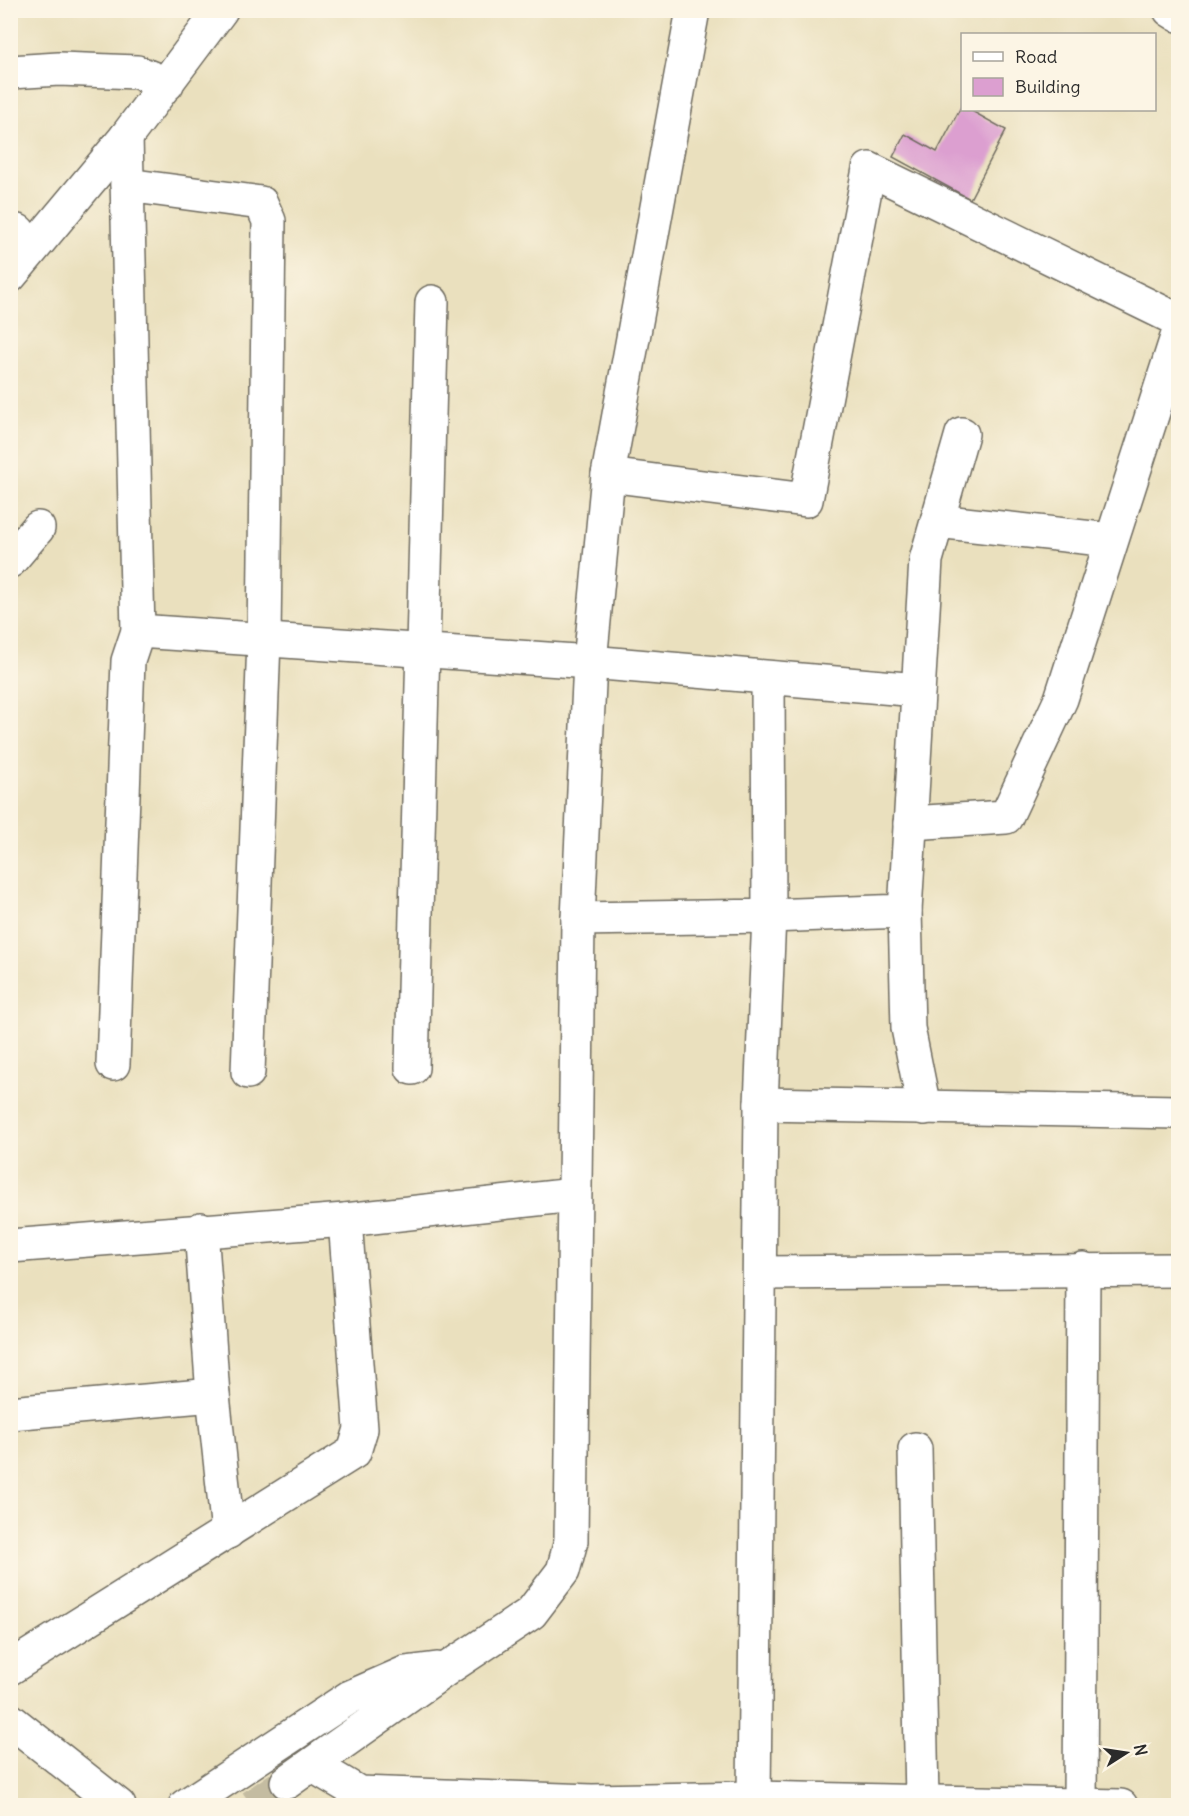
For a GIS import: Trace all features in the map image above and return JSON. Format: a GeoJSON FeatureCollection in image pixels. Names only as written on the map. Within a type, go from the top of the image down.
{"type":"FeatureCollection","features":[{"type":"Feature","properties":{"kind":"street"},"geometry":{"type":"LineString","coordinates":[[10,276],[21,239],[126,137],[221,10]]}},
{"type":"Feature","properties":{"kind":"street"},"geometry":{"type":"LineString","coordinates":[[693,10],[608,474],[590,662],[578,919],[571,1541],[563,1571],[531,1613],[448,1668],[299,1773],[358,1792],[592,1803],[761,1801],[1121,1806]]}},
{"type":"Feature","properties":{"kind":"street"},"geometry":{"type":"LineString","coordinates":[[1170,10],[1179,15]]}},
{"type":"Feature","properties":{"kind":"street"},"geometry":{"type":"LineString","coordinates":[[10,72],[59,69],[137,72],[167,84]]}},
{"type":"Feature","properties":{"kind":"street"},"geometry":{"type":"LineString","coordinates":[[113,1064],[128,661],[138,631],[126,137]]}},
{"type":"Feature","properties":{"kind":"street"},"geometry":{"type":"LineString","coordinates":[[608,474],[806,500],[869,170],[1179,320]]}},
{"type":"Feature","properties":{"kind":"street"},"geometry":{"type":"LineString","coordinates":[[127,185],[261,203],[269,221],[264,640],[248,1072]]}},
{"type":"Feature","properties":{"kind":"street"},"geometry":{"type":"LineString","coordinates":[[412,1068],[432,302]]}},
{"type":"Feature","properties":{"kind":"street"},"geometry":{"type":"LineString","coordinates":[[910,823],[1006,817],[1061,699],[1179,334]]}},
{"type":"Feature","properties":{"kind":"street"},"geometry":{"type":"LineString","coordinates":[[924,1107],[908,1028],[905,911],[926,560],[962,434]]}},
{"type":"Feature","properties":{"kind":"street"},"geometry":{"type":"LineString","coordinates":[[937,521],[1111,540]]}},
{"type":"Feature","properties":{"kind":"street"},"geometry":{"type":"LineString","coordinates":[[10,561],[38,528]]}},
{"type":"Feature","properties":{"kind":"street"},"geometry":{"type":"LineString","coordinates":[[138,631],[590,662],[918,690]]}},
{"type":"Feature","properties":{"kind":"street"},"geometry":{"type":"LineString","coordinates":[[761,1801],[761,1104],[769,916],[768,679]]}},
{"type":"Feature","properties":{"kind":"street"},"geometry":{"type":"LineString","coordinates":[[578,919],[905,911]]}},
{"type":"Feature","properties":{"kind":"street"},"geometry":{"type":"LineString","coordinates":[[761,1104],[1179,1113]]}},
{"type":"Feature","properties":{"kind":"street"},"geometry":{"type":"LineString","coordinates":[[10,1246],[201,1229],[345,1220],[574,1195]]}},
{"type":"Feature","properties":{"kind":"street"},"geometry":{"type":"LineString","coordinates":[[10,1668],[354,1452],[361,1429],[345,1220]]}},
{"type":"Feature","properties":{"kind":"street"},"geometry":{"type":"LineString","coordinates":[[201,1229],[213,1395],[228,1532]]}},
{"type":"Feature","properties":{"kind":"street"},"geometry":{"type":"LineString","coordinates":[[1080,1804],[1083,1269]]}},
{"type":"Feature","properties":{"kind":"street"},"geometry":{"type":"LineString","coordinates":[[760,1273],[1179,1270]]}},
{"type":"Feature","properties":{"kind":"street"},"geometry":{"type":"LineString","coordinates":[[10,1413],[213,1395]]}},
{"type":"Feature","properties":{"kind":"street"},"geometry":{"type":"LineString","coordinates":[[911,1802],[915,1449]]}},
{"type":"Feature","properties":{"kind":"street"},"geometry":{"type":"LineString","coordinates":[[185,1806],[350,1697],[405,1672],[448,1668]]}},
{"type":"Feature","properties":{"kind":"street"},"geometry":{"type":"LineString","coordinates":[[10,1720],[119,1806]]}},
{"type":"Feature","properties":{"kind":"building"},"geometry":{"type":"Polygon","coordinates":[[[961,107],[961,111],[972,111],[1006,130],[970,199],[893,157],[905,134],[937,152],[961,107]]]}},
{"type":"Feature","properties":{"kind":"tunnel"},"geometry":{"type":"LineString","coordinates":[[252,1806],[287,1782]]}}]}
